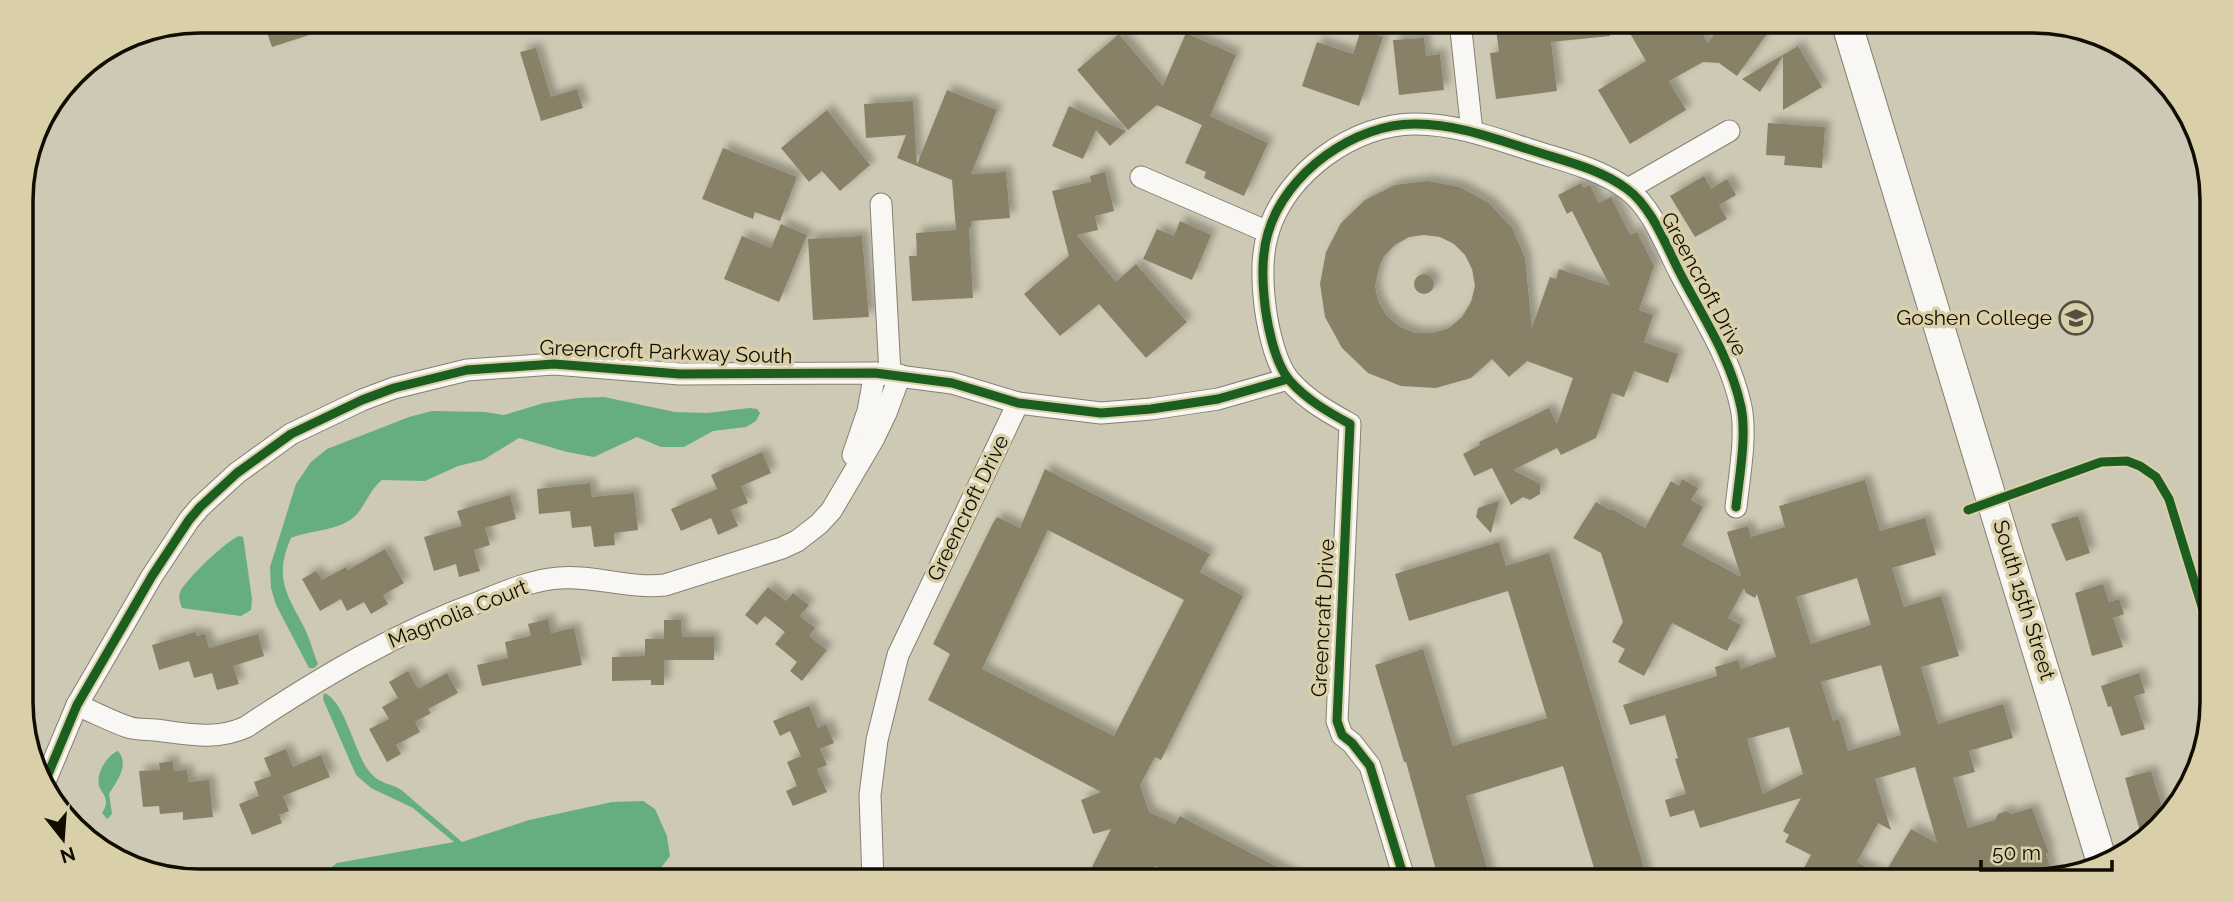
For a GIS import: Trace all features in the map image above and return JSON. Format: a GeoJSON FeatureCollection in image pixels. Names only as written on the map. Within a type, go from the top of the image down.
{"type":"FeatureCollection","features":[{"type":"Feature","properties":{"kind":"street"},"geometry":{"type":"LineString","coordinates":[[1461,33],[1472,132]]}},
{"type":"Feature","properties":{"kind":"street","name":"South 15th Street"},"geometry":{"type":"LineString","coordinates":[[1850,33],[2100,855]]}},
{"type":"Feature","properties":{"kind":"street","name":"Greencroft Drive"},"geometry":{"type":"LineString","coordinates":[[1350,424],[1316,404],[1288,379],[1276,353],[1264,303],[1262,279],[1268,232],[1288,194],[1327,155],[1347,141],[1371,131],[1414,124],[1440,125],[1472,132],[1600,173],[1628,189],[1639,201],[1662,237],[1731,374],[1742,410],[1736,508]]}},
{"type":"Feature","properties":{"kind":"street"},"geometry":{"type":"LineString","coordinates":[[1628,189],[1729,131]]}},
{"type":"Feature","properties":{"kind":"street"},"geometry":{"type":"LineString","coordinates":[[1141,177],[1268,232]]}},
{"type":"Feature","properties":{"kind":"street"},"geometry":{"type":"LineString","coordinates":[[881,204],[888,374]]}},
{"type":"Feature","properties":{"kind":"street","name":"Greencroft Parkway South"},"geometry":{"type":"LineString","coordinates":[[49,773],[81,699],[152,576],[189,520],[237,473],[291,434],[362,400],[467,370],[554,365],[693,375],[888,374],[952,383],[1018,403]]}},
{"type":"Feature","properties":{"kind":"street","name":"Magnolia Court"},"geometry":{"type":"LineString","coordinates":[[81,699],[133,716],[152,729],[194,736],[232,733],[246,727],[330,673],[425,623],[528,584],[574,578],[657,586],[681,582],[762,556],[797,541],[831,511],[886,413],[888,374]]}},
{"type":"Feature","properties":{"kind":"street"},"geometry":{"type":"LineString","coordinates":[[1018,403],[1101,413],[1135,411],[1218,399],[1288,379]]}},
{"type":"Feature","properties":{"kind":"street","name":"Greencroft Drive"},"geometry":{"type":"LineString","coordinates":[[873,869],[870,795],[877,740],[898,655],[1018,403]]}},
{"type":"Feature","properties":{"kind":"street","name":"Greencraft Drive"},"geometry":{"type":"LineString","coordinates":[[1350,424],[1337,721],[1342,734],[1370,766],[1401,868]]}},
{"type":"Feature","properties":{"kind":"shaded area"},"geometry":{"type":"Polygon","coordinates":[[[604,397],[675,412],[707,413],[750,408],[757,409],[760,413],[756,421],[746,427],[713,431],[684,447],[661,447],[637,437],[594,457],[519,438],[483,460],[458,466],[425,481],[382,480],[359,512],[348,521],[291,538],[283,564],[284,584],[318,664],[309,668],[276,605],[271,588],[270,567],[296,484],[311,462],[327,449],[409,417],[432,411],[504,415],[544,403],[604,397]]]}},
{"type":"Feature","properties":{"kind":"shaded area"},"geometry":{"type":"Polygon","coordinates":[[[239,536],[243,537],[244,543],[252,599],[251,610],[241,616],[182,608],[179,596],[184,586],[216,552],[239,536]]]}},
{"type":"Feature","properties":{"kind":"shaded area"},"geometry":{"type":"Polygon","coordinates":[[[324,693],[337,704],[371,774],[400,789],[462,842],[529,820],[612,802],[643,801],[655,809],[667,836],[670,856],[660,869],[329,869],[337,863],[454,842],[413,808],[371,788],[356,775],[323,699],[324,693]]]}},
{"type":"Feature","properties":{"kind":"shaded area"},"geometry":{"type":"Polygon","coordinates":[[[118,751],[123,767],[109,794],[112,814],[107,819],[102,813],[106,802],[99,786],[99,776],[106,760],[118,751]]]}},
{"type":"Feature","properties":{"kind":"building"},"geometry":{"type":"Polygon","coordinates":[[[1186,33],[1236,55],[1210,116],[1268,143],[1244,196],[1204,178],[1206,172],[1185,163],[1202,125],[1157,105],[1128,130],[1077,70],[1119,34],[1163,86],[1186,33]]]}},
{"type":"Feature","properties":{"kind":"building"},"geometry":{"type":"Polygon","coordinates":[[[1360,33],[1383,37],[1359,106],[1302,86],[1317,42],[1353,54],[1360,33]]]}},
{"type":"Feature","properties":{"kind":"building"},"geometry":{"type":"Polygon","coordinates":[[[1497,33],[1610,33],[1610,36],[1551,42],[1557,91],[1496,99],[1490,53],[1499,52],[1497,33]]]}},
{"type":"Feature","properties":{"kind":"building"},"geometry":{"type":"Polygon","coordinates":[[[1630,33],[1702,33],[1708,43],[1715,33],[1767,33],[1737,76],[1719,63],[1703,62],[1669,81],[1686,110],[1630,144],[1598,90],[1646,61],[1630,33]]]}},
{"type":"Feature","properties":{"kind":"building"},"geometry":{"type":"Polygon","coordinates":[[[267,34],[312,34],[272,47],[267,34]]]}},
{"type":"Feature","properties":{"kind":"building"},"geometry":{"type":"Polygon","coordinates":[[[1424,38],[1426,56],[1440,54],[1444,90],[1399,95],[1393,40],[1424,38]]]}},
{"type":"Feature","properties":{"kind":"building"},"geometry":{"type":"Polygon","coordinates":[[[1798,46],[1822,87],[1783,110],[1783,56],[1760,92],[1742,79],[1798,46]]]}},
{"type":"Feature","properties":{"kind":"building"},"geometry":{"type":"Polygon","coordinates":[[[536,48],[551,97],[577,89],[583,108],[541,121],[520,52],[536,48]]]}},
{"type":"Feature","properties":{"kind":"building"},"geometry":{"type":"Polygon","coordinates":[[[947,90],[997,110],[971,174],[1006,172],[1010,218],[971,221],[969,228],[973,298],[912,301],[909,256],[917,256],[916,233],[956,230],[952,180],[897,158],[906,135],[866,138],[864,104],[913,101],[917,164],[947,90]]]}},
{"type":"Feature","properties":{"kind":"building"},"geometry":{"type":"Polygon","coordinates":[[[1069,106],[1126,131],[1110,146],[1096,130],[1083,159],[1052,146],[1069,106]]]}},
{"type":"Feature","properties":{"kind":"building"},"geometry":{"type":"Polygon","coordinates":[[[827,110],[870,165],[840,191],[822,171],[809,182],[781,148],[827,110]]]}},
{"type":"Feature","properties":{"kind":"building"},"geometry":{"type":"Polygon","coordinates":[[[1768,123],[1825,127],[1822,168],[1784,165],[1785,156],[1766,155],[1768,123]]]}},
{"type":"Feature","properties":{"kind":"building"},"geometry":{"type":"Polygon","coordinates":[[[723,148],[797,177],[780,221],[755,212],[753,219],[702,199],[723,148]]]}},
{"type":"Feature","properties":{"kind":"building"},"geometry":{"type":"Polygon","coordinates":[[[1105,172],[1114,211],[1095,216],[1098,230],[1077,235],[1116,282],[1136,264],[1187,322],[1146,358],[1099,304],[1060,336],[1024,294],[1069,256],[1052,191],[1091,182],[1090,176],[1105,172]]]}},
{"type":"Feature","properties":{"kind":"building"},"geometry":{"type":"Polygon","coordinates":[[[1704,176],[1711,189],[1727,179],[1736,195],[1719,205],[1727,219],[1695,237],[1670,196],[1704,176]]]}},
{"type":"Feature","properties":{"kind":"building"},"geometry":{"type":"Polygon","coordinates":[[[1428,181],[1460,187],[1489,203],[1512,228],[1525,258],[1532,328],[1550,277],[1556,279],[1559,269],[1610,286],[1572,211],[1567,214],[1558,195],[1581,183],[1584,188],[1590,185],[1599,203],[1611,197],[1630,235],[1637,232],[1654,266],[1639,310],[1653,315],[1644,342],[1678,354],[1668,383],[1634,371],[1624,397],[1612,393],[1596,438],[1561,455],[1557,448],[1513,470],[1540,484],[1540,494],[1530,500],[1523,497],[1511,505],[1492,468],[1474,476],[1463,454],[1480,445],[1479,442],[1549,408],[1557,424],[1573,378],[1527,361],[1509,377],[1492,359],[1471,378],[1436,388],[1401,386],[1368,373],[1342,348],[1325,317],[1320,284],[1326,252],[1341,223],[1365,200],[1395,185],[1428,181]],[[1409,237],[1395,245],[1384,256],[1379,267],[1375,286],[1378,301],[1387,316],[1400,327],[1416,333],[1433,333],[1449,328],[1462,317],[1471,302],[1475,286],[1472,269],[1465,255],[1454,244],[1440,237],[1409,237]]]}},
{"type":"Feature","properties":{"kind":"building"},"geometry":{"type":"Polygon","coordinates":[[[1180,221],[1211,235],[1192,280],[1143,259],[1157,229],[1174,236],[1180,221]]]}},
{"type":"Feature","properties":{"kind":"building"},"geometry":{"type":"Polygon","coordinates":[[[781,224],[807,235],[779,302],[724,279],[742,236],[771,248],[781,224]]]}},
{"type":"Feature","properties":{"kind":"building"},"geometry":{"type":"Polygon","coordinates":[[[862,236],[869,317],[813,320],[808,239],[862,236]]]}},
{"type":"Feature","properties":{"kind":"building"},"geometry":{"type":"Polygon","coordinates":[[[1424,274],[1431,277],[1434,284],[1431,291],[1424,294],[1417,291],[1414,284],[1417,277],[1424,274]]]}},
{"type":"Feature","properties":{"kind":"building"},"geometry":{"type":"Polygon","coordinates":[[[762,452],[771,473],[741,486],[748,503],[731,510],[738,526],[718,535],[711,518],[681,531],[671,509],[717,489],[711,475],[762,452]]]}},
{"type":"Feature","properties":{"kind":"building"},"geometry":{"type":"Polygon","coordinates":[[[1045,469],[1210,554],[1200,572],[1243,596],[1161,760],[1155,757],[1140,785],[1149,812],[1175,824],[1180,816],[1280,868],[1161,868],[1156,866],[1155,868],[1091,869],[1111,829],[1093,834],[1081,800],[1101,792],[928,700],[950,654],[933,644],[997,517],[1020,528],[1045,469]],[[1048,530],[982,669],[1114,736],[1184,600],[1048,530]]]}},
{"type":"Feature","properties":{"kind":"building"},"geometry":{"type":"Polygon","coordinates":[[[1682,479],[1698,488],[1691,500],[1703,507],[1682,545],[1741,577],[1727,532],[1748,526],[1751,537],[1785,527],[1779,506],[1865,480],[1880,531],[1925,518],[1936,555],[1892,568],[1904,607],[1941,596],[1959,656],[1921,667],[1938,724],[2003,704],[2013,738],[1969,751],[1975,772],[1953,778],[1968,828],[1995,820],[1998,814],[2006,811],[2011,814],[2032,808],[2049,853],[2046,854],[2050,867],[1888,868],[1911,829],[1937,843],[1915,767],[1875,779],[1891,830],[1878,823],[1857,862],[1868,868],[1804,868],[1811,855],[1785,842],[1789,835],[1783,831],[1801,798],[1700,828],[1694,810],[1670,817],[1665,800],[1686,794],[1665,715],[1630,725],[1623,705],[1717,676],[1715,667],[1738,660],[1741,669],[1776,657],[1757,594],[1755,598],[1746,593],[1744,588],[1728,618],[1741,625],[1727,651],[1672,623],[1644,676],[1618,662],[1625,649],[1612,642],[1623,622],[1601,553],[1573,538],[1596,502],[1645,528],[1671,481],[1679,486],[1682,479]],[[1857,578],[1796,597],[1811,644],[1871,625],[1857,578]],[[1881,665],[1821,682],[1833,721],[1839,719],[1848,751],[1901,735],[1881,665]],[[1789,727],[1747,739],[1763,794],[1803,774],[1789,727]]]}},
{"type":"Feature","properties":{"kind":"building"},"geometry":{"type":"Polygon","coordinates":[[[590,483],[592,497],[634,493],[638,530],[614,533],[615,545],[594,547],[591,526],[572,528],[570,511],[539,514],[537,489],[590,483]]]}},
{"type":"Feature","properties":{"kind":"building"},"geometry":{"type":"Polygon","coordinates":[[[510,495],[516,519],[485,528],[490,545],[474,550],[480,571],[459,577],[456,564],[434,571],[424,537],[462,526],[457,511],[510,495]]]}},
{"type":"Feature","properties":{"kind":"building"},"geometry":{"type":"Polygon","coordinates":[[[1499,501],[1491,533],[1476,517],[1478,508],[1499,501]]]}},
{"type":"Feature","properties":{"kind":"building"},"geometry":{"type":"Polygon","coordinates":[[[2078,516],[2090,553],[2066,561],[2051,524],[2078,516]]]}},
{"type":"Feature","properties":{"kind":"building"},"geometry":{"type":"Polygon","coordinates":[[[1499,542],[1506,566],[1549,553],[1644,868],[1594,868],[1563,766],[1466,796],[1487,868],[1435,868],[1375,665],[1423,649],[1453,746],[1547,718],[1508,591],[1409,621],[1395,574],[1499,542]]]}},
{"type":"Feature","properties":{"kind":"building"},"geometry":{"type":"Polygon","coordinates":[[[385,549],[404,583],[383,595],[388,604],[371,614],[364,602],[347,611],[341,599],[320,611],[302,579],[316,571],[322,580],[346,567],[348,570],[385,549]]]}},
{"type":"Feature","properties":{"kind":"building"},"geometry":{"type":"Polygon","coordinates":[[[2103,584],[2109,602],[2119,599],[2124,614],[2113,618],[2123,647],[2092,656],[2075,593],[2103,584]]]}},
{"type":"Feature","properties":{"kind":"building"},"geometry":{"type":"Polygon","coordinates":[[[768,587],[786,601],[793,593],[809,605],[800,616],[815,628],[809,636],[827,650],[802,681],[790,671],[797,662],[775,644],[785,632],[765,616],[757,625],[745,615],[768,587]]]}},
{"type":"Feature","properties":{"kind":"building"},"geometry":{"type":"Polygon","coordinates":[[[548,619],[551,633],[574,628],[582,665],[482,686],[477,665],[508,658],[505,642],[531,636],[528,624],[548,619]]]}},
{"type":"Feature","properties":{"kind":"building"},"geometry":{"type":"Polygon","coordinates":[[[664,620],[681,620],[682,637],[714,637],[714,660],[664,660],[664,685],[651,685],[651,680],[612,681],[612,657],[645,656],[645,639],[664,639],[664,620]]]}},
{"type":"Feature","properties":{"kind":"building"},"geometry":{"type":"Polygon","coordinates":[[[195,632],[197,636],[205,634],[209,648],[258,634],[264,656],[233,666],[239,684],[217,690],[212,673],[194,678],[189,661],[159,670],[152,645],[195,632]]]}},
{"type":"Feature","properties":{"kind":"building"},"geometry":{"type":"Polygon","coordinates":[[[408,671],[418,689],[447,673],[458,693],[428,709],[431,713],[415,722],[420,732],[396,745],[401,754],[387,762],[369,729],[389,719],[382,707],[398,698],[389,682],[408,671]]]}},
{"type":"Feature","properties":{"kind":"building"},"geometry":{"type":"Polygon","coordinates":[[[2139,673],[2145,693],[2134,696],[2145,729],[2121,736],[2101,686],[2139,673]]]}},
{"type":"Feature","properties":{"kind":"building"},"geometry":{"type":"Polygon","coordinates":[[[809,706],[818,728],[826,724],[834,743],[820,749],[827,765],[817,769],[827,792],[793,806],[786,791],[797,786],[787,762],[801,756],[790,731],[780,736],[773,721],[809,706]]]}},
{"type":"Feature","properties":{"kind":"building"},"geometry":{"type":"Polygon","coordinates":[[[286,749],[293,767],[321,755],[330,777],[283,796],[289,811],[279,815],[282,823],[252,835],[239,804],[259,796],[254,782],[271,776],[264,758],[286,749]]]}},
{"type":"Feature","properties":{"kind":"building"},"geometry":{"type":"Polygon","coordinates":[[[173,761],[174,771],[187,770],[189,782],[209,780],[213,817],[183,820],[183,812],[160,814],[159,806],[143,807],[139,771],[160,770],[159,763],[173,761]]]}},
{"type":"Feature","properties":{"kind":"building"},"geometry":{"type":"Polygon","coordinates":[[[2151,771],[2162,807],[2139,829],[2125,778],[2151,771]]]}},
{"type":"Feature","properties":{"kind":"cycle path"},"geometry":{"type":"LineString","coordinates":[[1401,868],[1370,766],[1342,735],[1337,721],[1350,424],[1311,400],[1284,373],[1275,353],[1264,296],[1263,264],[1268,233],[1277,211],[1306,172],[1347,142],[1370,132],[1416,124],[1461,129],[1491,137],[1582,166],[1627,189],[1644,206],[1658,228],[1715,338],[1736,389],[1743,418],[1736,507]]}},
{"type":"Feature","properties":{"kind":"cycle path"},"geometry":{"type":"LineString","coordinates":[[49,773],[77,705],[152,576],[200,507],[237,473],[291,434],[394,388],[467,370],[554,364],[680,374],[875,373],[952,383],[1018,403],[1101,413],[1218,399],[1288,379]]}},
{"type":"Feature","properties":{"kind":"cycle path"},"geometry":{"type":"LineString","coordinates":[[1968,510],[2101,462],[2127,461],[2140,466],[2156,477],[2169,499],[2200,600]]}},
{"type":"Feature","properties":{"kind":"place","name":"Goshen College"},"geometry":{"type":"Point","coordinates":[2076,318]}}]}
